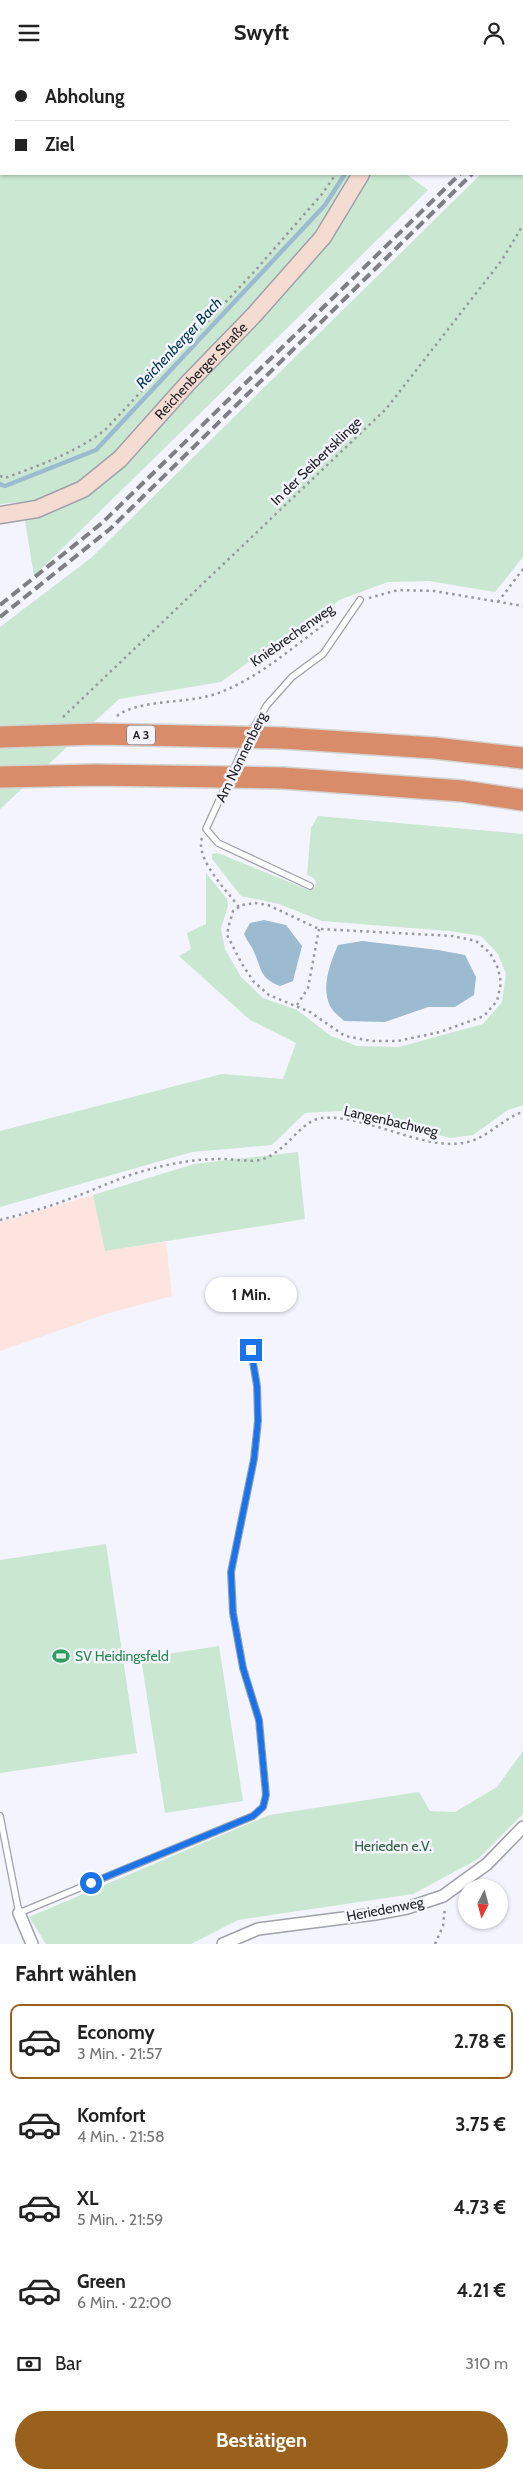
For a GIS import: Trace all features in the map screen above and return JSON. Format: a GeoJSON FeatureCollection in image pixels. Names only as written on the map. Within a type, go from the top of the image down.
{"type":"FeatureCollection","features":[{"type":"Feature","properties":{"kind":"highway","name":"A 3"},"geometry":{"type":"LineString","coordinates":[[0,737],[97,734],[283,738],[434,748],[523,757]]}},
{"type":"Feature","properties":{"kind":"highway"},"geometry":{"type":"LineString","coordinates":[[0,777],[96,775],[282,778],[462,791],[523,800]]}},
{"type":"Feature","properties":{"kind":"main road","name":"Reichenberger Straße"},"geometry":{"type":"LineString","coordinates":[[0,515],[37,509],[83,489],[120,459],[188,383],[254,315],[323,237],[360,175]]}},
{"type":"Feature","properties":{"kind":"street","name":"Heriedenweg"},"geometry":{"type":"LineString","coordinates":[[223,1944],[258,1929],[375,1914],[407,1908],[443,1896],[487,1864],[523,1827]]}},
{"type":"Feature","properties":{"kind":"street"},"geometry":{"type":"LineString","coordinates":[[19,1913],[32,1944]]}},
{"type":"Feature","properties":{"kind":"lane","name":"Am Nonnenberg"},"geometry":{"type":"LineString","coordinates":[[206,829],[252,728],[267,705],[292,677],[323,654],[360,600]]}},
{"type":"Feature","properties":{"kind":"lane"},"geometry":{"type":"LineString","coordinates":[[206,829],[218,843],[310,886]]}},
{"type":"Feature","properties":{"kind":"lane"},"geometry":{"type":"LineString","coordinates":[[0,1816],[19,1913],[253,1816],[263,1807],[266,1795],[259,1720],[243,1668],[236,1631],[231,1572],[254,1459],[258,1421],[257,1386],[251,1350]]}},
{"type":"Feature","properties":{"kind":"path"},"geometry":{"type":"LineString","coordinates":[[0,476],[5,478],[53,460],[88,443],[105,430],[254,272],[322,194],[335,175]]}},
{"type":"Feature","properties":{"kind":"path","name":"In der Seibertsklinge"},"geometry":{"type":"LineString","coordinates":[[94,687],[386,409],[502,260],[523,225]]}},
{"type":"Feature","properties":{"kind":"path"},"geometry":{"type":"LineString","coordinates":[[498,602],[523,569]]}},
{"type":"Feature","properties":{"kind":"path"},"geometry":{"type":"LineString","coordinates":[[360,600],[398,590],[434,591],[523,606]]}},
{"type":"Feature","properties":{"kind":"path","name":"Kniebrechenweg"},"geometry":{"type":"LineString","coordinates":[[113,719],[121,713],[145,704],[200,699],[222,692],[290,652],[337,615]]}},
{"type":"Feature","properties":{"kind":"path"},"geometry":{"type":"LineString","coordinates":[[206,829],[200,845],[205,862],[239,907]]}},
{"type":"Feature","properties":{"kind":"path"},"geometry":{"type":"LineString","coordinates":[[255,903],[268,905],[319,929],[453,936],[476,941],[490,953],[498,967],[500,983],[497,1001],[484,1016],[440,1032],[398,1041],[372,1041],[345,1036],[297,1005],[269,995],[254,982],[230,944],[227,935],[233,911],[239,907],[255,903]]}},
{"type":"Feature","properties":{"kind":"path"},"geometry":{"type":"LineString","coordinates":[[297,1005],[308,988],[319,929]]}},
{"type":"Feature","properties":{"kind":"path","name":"Langenbachweg"},"geometry":{"type":"LineString","coordinates":[[0,1220],[55,1204],[147,1170],[193,1160],[259,1160],[276,1153],[288,1145],[305,1125],[320,1118],[341,1119],[444,1144],[463,1143],[477,1139],[513,1115],[523,1112]]}},
{"type":"Feature","properties":{"kind":"path"},"geometry":{"type":"LineString","coordinates":[[435,1944],[446,1912],[443,1896]]}},
{"type":"Feature","properties":{"kind":"shaded area"},"geometry":{"type":"Polygon","coordinates":[[[93,1195],[105,1250],[166,1242],[172,1296],[106,1314],[0,1351],[0,1222],[93,1195]]]}},
{"type":"Feature","properties":{"kind":"green space"},"geometry":{"type":"Polygon","coordinates":[[[0,175],[407,175],[428,190],[34,576],[22,502],[0,504],[0,175]]]}},
{"type":"Feature","properties":{"kind":"green space"},"geometry":{"type":"Polygon","coordinates":[[[480,175],[523,175],[523,557],[495,592],[429,581],[388,582],[339,600],[307,632],[260,654],[221,682],[119,699],[0,809],[0,627],[91,558],[480,175]]]}},
{"type":"Feature","properties":{"kind":"green space"},"geometry":{"type":"Polygon","coordinates":[[[318,816],[523,834],[523,1105],[508,1110],[473,1135],[451,1138],[341,1111],[305,1113],[272,1145],[192,1152],[0,1207],[0,1131],[222,1074],[283,1079],[296,1043],[250,1020],[179,956],[191,949],[187,933],[206,924],[206,873],[227,899],[228,906],[221,928],[225,949],[241,977],[263,998],[297,1010],[331,1036],[357,1046],[399,1047],[483,1024],[502,1002],[506,974],[498,954],[481,936],[449,931],[322,921],[279,904],[241,896],[212,859],[212,854],[218,853],[309,890],[314,888],[316,883],[314,878],[307,875],[311,828],[318,816]]]}},
{"type":"Feature","properties":{"kind":"green space"},"geometry":{"type":"Polygon","coordinates":[[[298,1152],[305,1219],[105,1251],[93,1195],[194,1164],[298,1152]]]}},
{"type":"Feature","properties":{"kind":"green space","name":"SV Heidingsfeld"},"geometry":{"type":"Polygon","coordinates":[[[106,1544],[137,1753],[0,1773],[0,1560],[106,1544]]]}},
{"type":"Feature","properties":{"kind":"green space"},"geometry":{"type":"Polygon","coordinates":[[[219,1646],[243,1801],[165,1813],[141,1658],[219,1646]]]}},
{"type":"Feature","properties":{"kind":"green space","name":"Herieden e.V."},"geometry":{"type":"Polygon","coordinates":[[[523,1751],[523,1814],[478,1859],[413,1894],[238,1920],[191,1944],[46,1944],[29,1917],[269,1815],[419,1792],[430,1811],[455,1812],[497,1787],[523,1751]]]}},
{"type":"Feature","properties":{"kind":"water"},"geometry":{"type":"Polygon","coordinates":[[[264,920],[286,925],[302,946],[293,981],[280,986],[268,980],[265,976],[244,934],[250,923],[264,920]]]}},
{"type":"Feature","properties":{"kind":"water"},"geometry":{"type":"Polygon","coordinates":[[[362,941],[465,955],[476,977],[474,995],[455,1007],[428,1007],[385,1022],[344,1021],[330,1006],[327,999],[326,983],[332,959],[338,945],[362,941]]]}},
{"type":"Feature","properties":{"kind":"waterway","name":"Reichenberger Bach"},"geometry":{"type":"LineString","coordinates":[[0,484],[5,486],[96,450],[325,205],[344,175]]}},
{"type":"Feature","properties":{"kind":"railway"},"geometry":{"type":"LineString","coordinates":[[0,605],[102,523],[459,175]]}},
{"type":"Feature","properties":{"kind":"railway"},"geometry":{"type":"LineString","coordinates":[[0,617],[110,529],[471,175]]}},
{"type":"Feature","properties":{"kind":"place","name":"SV Heidingsfeld"},"geometry":{"type":"Point","coordinates":[61,1656]}},
{"type":"Feature","properties":{"kind":"route"},"geometry":{"type":"LineString","coordinates":[[91,1883],[253,1816],[263,1807],[266,1795],[259,1720],[243,1668],[233,1613],[231,1572],[254,1459],[258,1421],[257,1386],[251,1350]]}}]}
